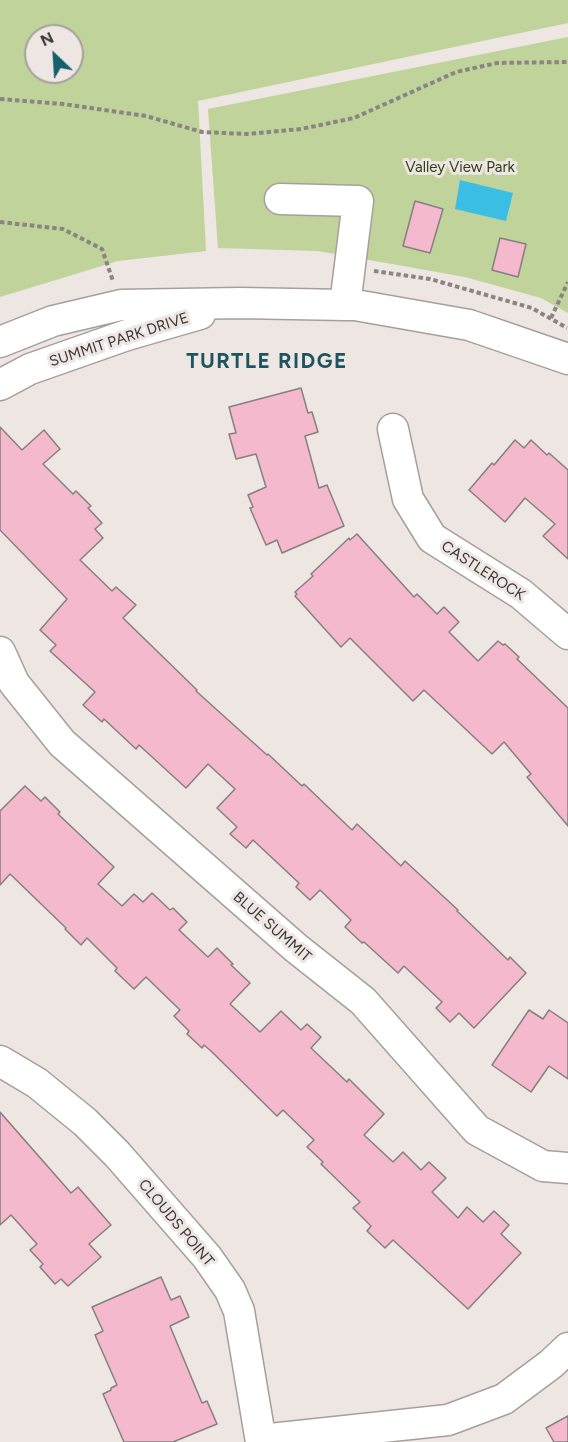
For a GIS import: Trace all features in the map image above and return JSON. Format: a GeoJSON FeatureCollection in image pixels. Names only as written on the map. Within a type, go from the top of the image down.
{"type":"FeatureCollection","features":[{"type":"Feature","properties":{"kind":"street"},"geometry":{"type":"LineString","coordinates":[[280,199],[358,201],[345,305]]}},
{"type":"Feature","properties":{"kind":"street","name":"SUMMIT PARK DRIVE"},"geometry":{"type":"LineString","coordinates":[[0,385],[30,369],[127,335],[240,303]]}},
{"type":"Feature","properties":{"kind":"street","name":"SUMMIT PARK DRIVE"},"geometry":{"type":"LineString","coordinates":[[0,342],[53,321],[121,305],[240,303],[355,305],[469,325],[568,359]]}},
{"type":"Feature","properties":{"kind":"street","name":"CASTLEROCK"},"geometry":{"type":"LineString","coordinates":[[393,429],[408,499],[432,538],[521,594],[568,634]]}},
{"type":"Feature","properties":{"kind":"street","name":"BLUE SUMMIT"},"geometry":{"type":"LineString","coordinates":[[0,652],[14,683],[62,743],[296,948],[363,1001],[477,1130],[543,1166],[568,1168]]}},
{"type":"Feature","properties":{"kind":"street","name":"CLOUDS POINT"},"geometry":{"type":"LineString","coordinates":[[0,1061],[37,1083],[85,1122],[117,1154],[207,1257],[230,1290],[239,1311],[261,1441]]}},
{"type":"Feature","properties":{"kind":"street"},"geometry":{"type":"LineString","coordinates":[[261,1441],[448,1420],[504,1399],[551,1364],[568,1348]]}},
{"type":"Feature","properties":{"kind":"path"},"geometry":{"type":"LineString","coordinates":[[0,99],[63,104],[146,116],[202,132],[247,134],[301,129],[354,118],[456,72],[497,63],[568,62]]}},
{"type":"Feature","properties":{"kind":"path"},"geometry":{"type":"LineString","coordinates":[[0,222],[63,229],[102,249],[121,305]]}},
{"type":"Feature","properties":{"kind":"path"},"geometry":{"type":"LineString","coordinates":[[350,268],[430,279],[532,308],[568,329]]}},
{"type":"Feature","properties":{"kind":"path"},"geometry":{"type":"LineString","coordinates":[[550,318],[568,282]]}},
{"type":"Feature","properties":{"kind":"green space"},"geometry":{"type":"Polygon","coordinates":[[[0,0],[568,0],[568,23],[198,101],[206,251],[118,261],[0,297],[0,0]]]}},
{"type":"Feature","properties":{"kind":"green space","name":"Valley View Park"},"geometry":{"type":"Polygon","coordinates":[[[568,37],[568,313],[541,298],[465,277],[318,251],[218,248],[208,109],[568,37]]]}},
{"type":"Feature","properties":{"kind":"water"},"geometry":{"type":"Polygon","coordinates":[[[460,180],[513,193],[506,221],[455,209],[460,180]]]}},
{"type":"Feature","properties":{"kind":"building"},"geometry":{"type":"Polygon","coordinates":[[[415,201],[443,209],[430,253],[403,246],[415,201]]]}},
{"type":"Feature","properties":{"kind":"building"},"geometry":{"type":"Polygon","coordinates":[[[500,238],[526,244],[518,277],[492,270],[500,238]]]}},
{"type":"Feature","properties":{"kind":"building"},"geometry":{"type":"Polygon","coordinates":[[[301,388],[308,413],[312,412],[318,432],[305,436],[319,488],[327,485],[344,526],[282,553],[277,540],[266,545],[250,508],[253,507],[248,495],[266,487],[256,454],[236,459],[229,434],[236,433],[229,407],[301,388]]]}},
{"type":"Feature","properties":{"kind":"building"},"geometry":{"type":"Polygon","coordinates":[[[0,427],[22,450],[44,430],[60,449],[43,464],[73,494],[76,491],[91,506],[88,508],[102,523],[95,529],[103,538],[80,560],[112,591],[116,587],[136,605],[123,618],[196,691],[302,786],[304,784],[352,830],[357,824],[401,866],[405,861],[508,960],[510,957],[526,973],[474,1028],[459,1013],[450,1022],[436,1008],[442,1002],[404,966],[398,973],[364,942],[362,943],[345,927],[351,920],[320,890],[310,900],[296,887],[299,883],[253,840],[246,848],[230,834],[237,827],[217,808],[235,789],[208,764],[186,788],[139,745],[136,749],[104,719],[102,722],[83,705],[95,692],[50,651],[56,645],[40,630],[67,599],[0,530],[0,427]]]}},
{"type":"Feature","properties":{"kind":"building"},"geometry":{"type":"Polygon","coordinates":[[[515,440],[524,448],[531,440],[568,470],[568,559],[543,536],[555,524],[525,498],[505,522],[469,490],[515,440]]]}},
{"type":"Feature","properties":{"kind":"building"},"geometry":{"type":"Polygon","coordinates":[[[357,534],[414,597],[417,594],[437,614],[444,607],[459,622],[449,632],[478,661],[498,641],[505,644],[519,657],[517,659],[568,708],[568,826],[527,777],[531,774],[504,742],[492,754],[424,690],[413,701],[350,638],[341,647],[295,596],[297,594],[295,592],[313,576],[311,574],[349,538],[350,540],[357,534]]]}},
{"type":"Feature","properties":{"kind":"building"},"geometry":{"type":"Polygon","coordinates":[[[25,786],[41,801],[45,797],[60,812],[58,814],[114,867],[98,884],[122,906],[134,894],[143,902],[152,893],[170,910],[173,908],[187,922],[179,930],[208,957],[217,948],[233,964],[231,965],[250,983],[230,1004],[260,1032],[281,1011],[301,1030],[307,1024],[321,1037],[311,1048],[347,1082],[349,1079],[384,1114],[364,1135],[393,1162],[403,1152],[421,1170],[429,1162],[446,1178],[432,1192],[458,1218],[467,1207],[483,1222],[494,1211],[509,1225],[501,1234],[521,1253],[468,1309],[393,1240],[385,1248],[367,1231],[371,1226],[353,1208],[360,1202],[307,1147],[314,1140],[283,1110],[277,1116],[211,1051],[204,1045],[202,1048],[187,1034],[189,1031],[174,1016],[180,1010],[146,977],[134,989],[87,938],[81,945],[10,874],[0,885],[0,811],[25,786]]]}},
{"type":"Feature","properties":{"kind":"building"},"geometry":{"type":"Polygon","coordinates":[[[529,1010],[543,1019],[549,1010],[568,1023],[568,1079],[549,1066],[531,1092],[492,1065],[529,1010]]]}},
{"type":"Feature","properties":{"kind":"building"},"geometry":{"type":"Polygon","coordinates":[[[0,1112],[71,1193],[78,1187],[111,1225],[89,1244],[101,1257],[68,1286],[61,1279],[55,1284],[40,1267],[43,1264],[30,1250],[37,1244],[11,1215],[0,1225],[0,1112]]]}},
{"type":"Feature","properties":{"kind":"building"},"geometry":{"type":"Polygon","coordinates":[[[161,1277],[171,1300],[180,1296],[189,1317],[170,1326],[202,1403],[207,1401],[217,1424],[173,1442],[124,1442],[103,1394],[117,1385],[95,1335],[103,1331],[92,1307],[161,1277]]]}},
{"type":"Feature","properties":{"kind":"building"},"geometry":{"type":"Polygon","coordinates":[[[568,1416],[568,1442],[554,1442],[546,1428],[568,1416]]]}},
{"type":"Feature","properties":{"kind":"district","name":"TURTLE RIDGE"},"geometry":{"type":"Point","coordinates":[267,362]}}]}
